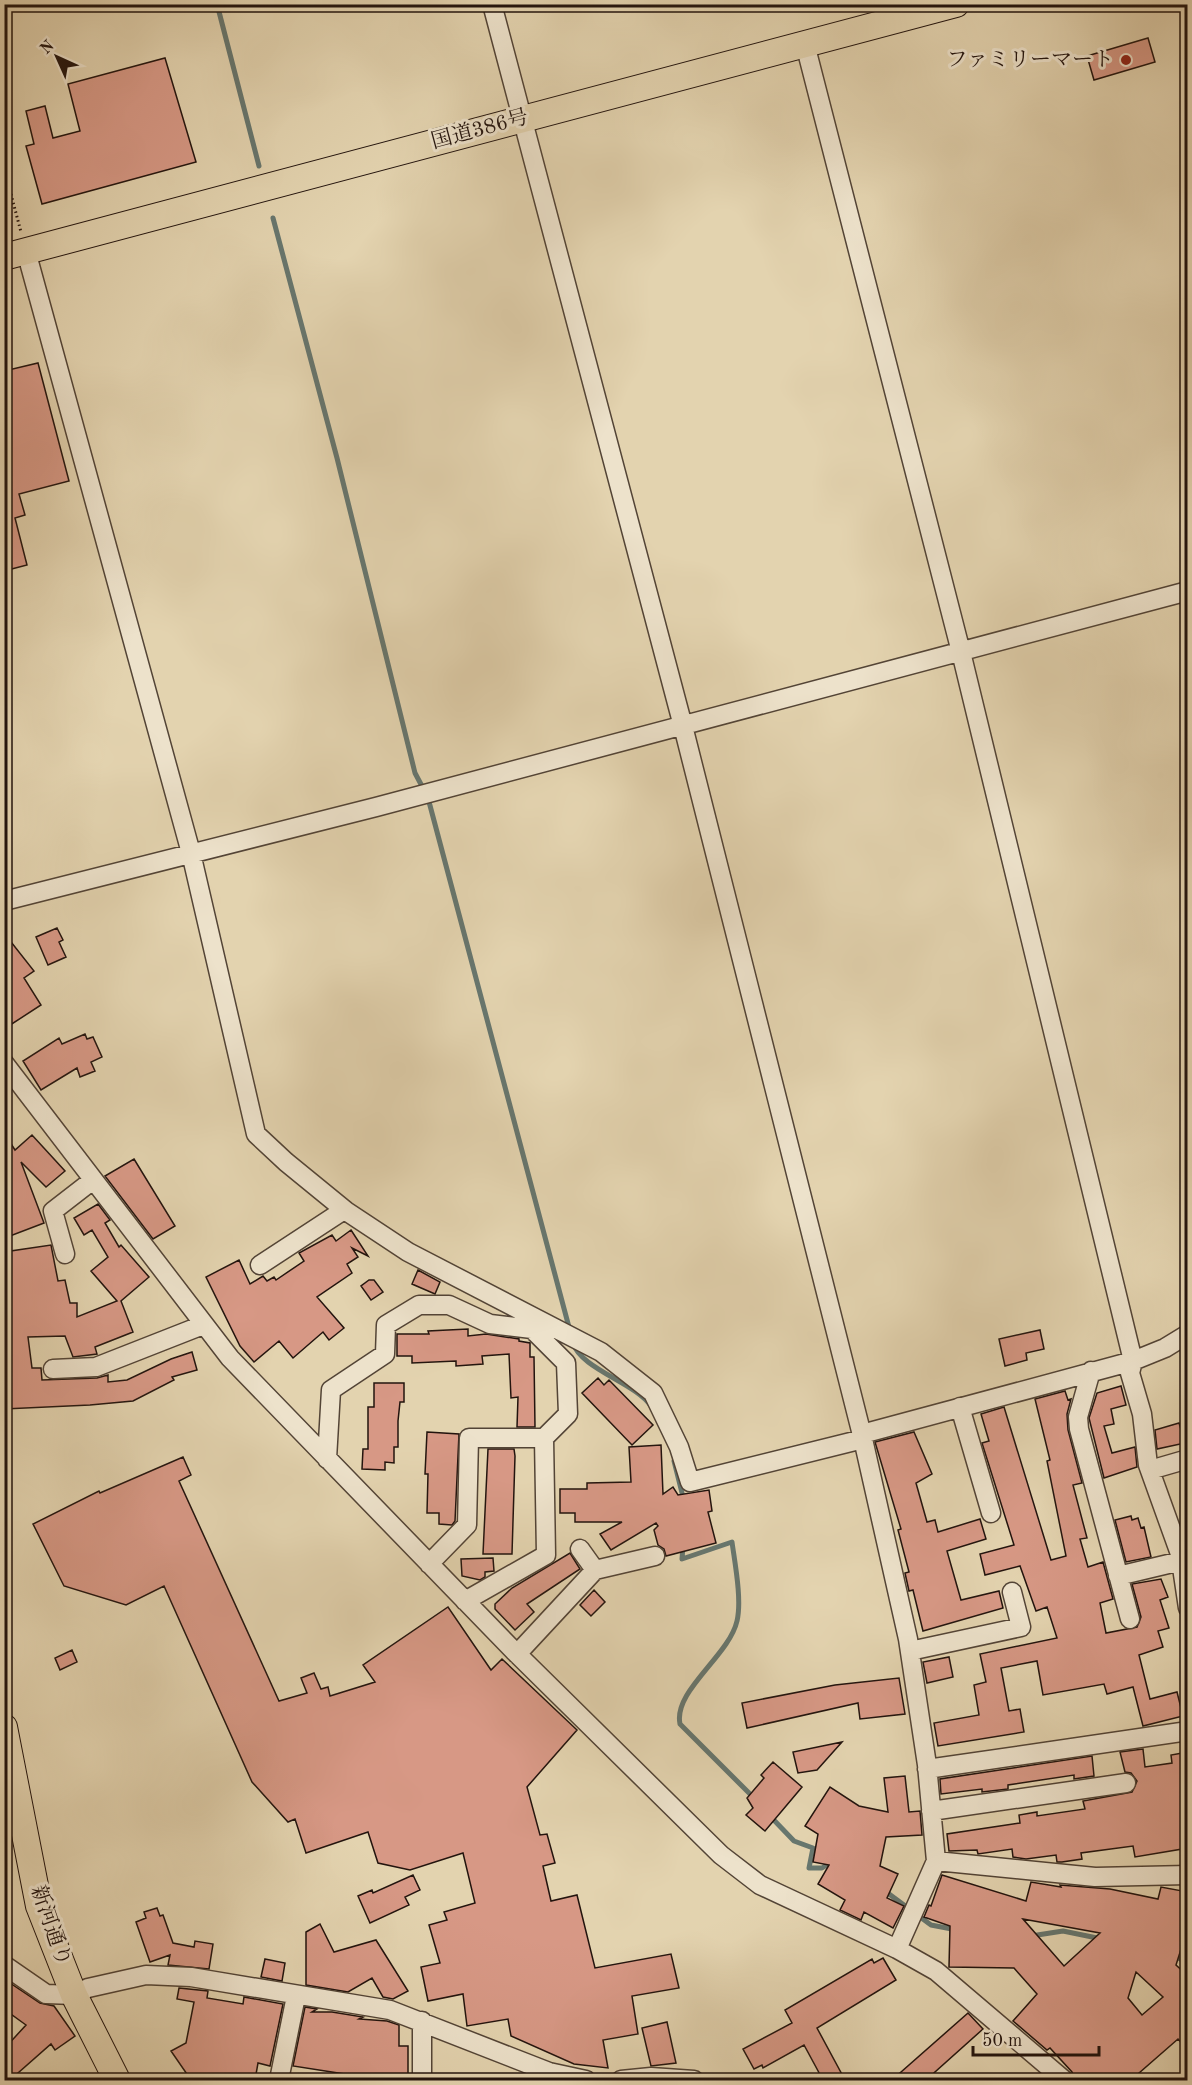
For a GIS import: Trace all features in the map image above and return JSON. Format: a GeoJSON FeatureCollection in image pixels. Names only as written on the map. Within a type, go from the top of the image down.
{"type":"FeatureCollection","features":[{"type":"Feature","properties":{"kind":"highway","name":"国道386号"},"geometry":{"type":"LineString","coordinates":[[15,254],[805,44],[913,10],[956,4]]}},
{"type":"Feature","properties":{"kind":"highway","name":"新河通り"},"geometry":{"type":"LineString","coordinates":[[4,1727],[39,1906],[74,1995],[117,2080]]}},
{"type":"Feature","properties":{"kind":"street"},"geometry":{"type":"LineString","coordinates":[[492,4],[683,726],[862,1436],[910,1651],[927,1769],[936,1861],[897,1949]]}},
{"type":"Feature","properties":{"kind":"street"},"geometry":{"type":"LineString","coordinates":[[805,44],[961,652],[1133,1361],[1130,1373],[1142,1414],[1149,1470],[1182,1548],[1188,1608]]}},
{"type":"Feature","properties":{"kind":"street"},"geometry":{"type":"LineString","coordinates":[[15,254],[192,853],[256,1134],[286,1162],[344,1210],[408,1252],[601,1352],[653,1393],[680,1447],[690,1482],[1133,1361],[1165,1348],[1188,1334]]}},
{"type":"Feature","properties":{"kind":"street"},"geometry":{"type":"LineString","coordinates":[[4,901],[683,726],[1188,591]]}},
{"type":"Feature","properties":{"kind":"street"},"geometry":{"type":"LineString","coordinates":[[4,1063],[230,1358],[517,1654],[721,1855],[760,1885],[897,1949],[936,1971],[1064,2080]]}},
{"type":"Feature","properties":{"kind":"street"},"geometry":{"type":"LineString","coordinates":[[65,1254],[53,1211],[93,1180]]}},
{"type":"Feature","properties":{"kind":"street"},"geometry":{"type":"LineString","coordinates":[[260,1265],[344,1210]]}},
{"type":"Feature","properties":{"kind":"street"},"geometry":{"type":"LineString","coordinates":[[327,1459],[331,1390],[385,1354],[386,1325],[419,1305],[450,1305],[490,1324],[532,1329],[566,1363],[568,1414],[544,1438],[469,1438],[467,1525],[429,1564]]}},
{"type":"Feature","properties":{"kind":"street"},"geometry":{"type":"LineString","coordinates":[[54,1369],[96,1367],[203,1325]]}},
{"type":"Feature","properties":{"kind":"street"},"geometry":{"type":"LineString","coordinates":[[1091,1371],[1078,1417],[1079,1429],[1130,1619]]}},
{"type":"Feature","properties":{"kind":"street"},"geometry":{"type":"LineString","coordinates":[[960,1407],[992,1513]]}},
{"type":"Feature","properties":{"kind":"street"},"geometry":{"type":"LineString","coordinates":[[465,1601],[546,1555],[544,1438]]}},
{"type":"Feature","properties":{"kind":"street"},"geometry":{"type":"LineString","coordinates":[[1149,1470],[1188,1459]]}},
{"type":"Feature","properties":{"kind":"street"},"geometry":{"type":"LineString","coordinates":[[1118,1576],[1182,1548]]}},
{"type":"Feature","properties":{"kind":"street"},"geometry":{"type":"LineString","coordinates":[[580,1549],[595,1570]]}},
{"type":"Feature","properties":{"kind":"street"},"geometry":{"type":"LineString","coordinates":[[517,1654],[595,1570],[655,1556]]}},
{"type":"Feature","properties":{"kind":"street"},"geometry":{"type":"LineString","coordinates":[[910,1651],[1021,1627],[1012,1592]]}},
{"type":"Feature","properties":{"kind":"street"},"geometry":{"type":"LineString","coordinates":[[927,1769],[1188,1731]]}},
{"type":"Feature","properties":{"kind":"street"},"geometry":{"type":"LineString","coordinates":[[931,1811],[1126,1784]]}},
{"type":"Feature","properties":{"kind":"street"},"geometry":{"type":"LineString","coordinates":[[936,1861],[1095,1877],[1188,1875]]}},
{"type":"Feature","properties":{"kind":"street"},"geometry":{"type":"LineString","coordinates":[[4,1965],[46,1994],[74,1995],[88,1988],[146,1975],[191,1977],[390,2010],[422,2021],[536,2073],[586,2080]]}},
{"type":"Feature","properties":{"kind":"street"},"geometry":{"type":"LineString","coordinates":[[279,2080],[296,1996]]}},
{"type":"Feature","properties":{"kind":"street"},"geometry":{"type":"LineString","coordinates":[[422,2021],[422,2080]]}},
{"type":"Feature","properties":{"kind":"street"},"geometry":{"type":"LineString","coordinates":[[621,2080],[651,2077],[694,2080]]}},
{"type":"Feature","properties":{"kind":"path"},"geometry":{"type":"LineString","coordinates":[[4,168],[15,254]]}},
{"type":"Feature","properties":{"kind":"building"},"geometry":{"type":"Polygon","coordinates":[[[1148,38],[1155,62],[1094,80],[1087,56],[1148,38]]]}},
{"type":"Feature","properties":{"kind":"building"},"geometry":{"type":"Polygon","coordinates":[[[165,58],[196,162],[42,204],[26,146],[34,144],[26,111],[45,106],[53,138],[80,131],[68,84],[165,58]]]}},
{"type":"Feature","properties":{"kind":"building"},"geometry":{"type":"Polygon","coordinates":[[[38,363],[69,481],[19,494],[25,515],[15,518],[27,565],[4,571],[4,371],[38,363]]]}},
{"type":"Feature","properties":{"kind":"building"},"geometry":{"type":"Polygon","coordinates":[[[57,928],[63,940],[59,942],[66,957],[48,965],[36,937],[57,928]]]}},
{"type":"Feature","properties":{"kind":"building"},"geometry":{"type":"Polygon","coordinates":[[[4,933],[34,971],[24,978],[41,1005],[4,1029],[4,933]]]}},
{"type":"Feature","properties":{"kind":"building"},"geometry":{"type":"Polygon","coordinates":[[[85,1034],[87,1039],[93,1037],[102,1057],[91,1062],[95,1071],[80,1077],[77,1068],[41,1090],[23,1061],[59,1038],[62,1044],[85,1034]]]}},
{"type":"Feature","properties":{"kind":"building"},"geometry":{"type":"Polygon","coordinates":[[[4,1133],[15,1150],[32,1135],[65,1171],[46,1187],[21,1162],[44,1223],[10,1236],[7,1221],[4,1222],[4,1133]]]}},
{"type":"Feature","properties":{"kind":"building"},"geometry":{"type":"Polygon","coordinates":[[[134,1159],[175,1226],[153,1239],[105,1176],[134,1159]]]}},
{"type":"Feature","properties":{"kind":"building"},"geometry":{"type":"Polygon","coordinates":[[[98,1204],[110,1220],[105,1223],[119,1247],[121,1245],[149,1277],[121,1301],[133,1332],[95,1347],[97,1354],[73,1357],[65,1336],[28,1337],[32,1368],[41,1368],[42,1380],[97,1378],[108,1375],[108,1382],[127,1380],[171,1359],[192,1352],[197,1370],[172,1377],[174,1380],[133,1401],[4,1409],[4,1252],[51,1245],[58,1281],[65,1280],[70,1303],[77,1303],[77,1317],[117,1301],[91,1271],[108,1257],[92,1230],[84,1235],[74,1218],[98,1204]]]}},
{"type":"Feature","properties":{"kind":"building"},"geometry":{"type":"Polygon","coordinates":[[[351,1230],[368,1256],[352,1248],[358,1257],[347,1264],[352,1273],[317,1297],[344,1328],[329,1340],[323,1332],[293,1358],[279,1341],[254,1362],[240,1346],[206,1277],[239,1260],[250,1284],[263,1276],[267,1281],[274,1277],[276,1280],[304,1261],[299,1253],[332,1235],[336,1241],[351,1230]]]}},
{"type":"Feature","properties":{"kind":"building"},"geometry":{"type":"Polygon","coordinates":[[[418,1270],[440,1282],[435,1294],[412,1284],[418,1270]]]}},
{"type":"Feature","properties":{"kind":"building"},"geometry":{"type":"Polygon","coordinates":[[[369,1280],[374,1280],[383,1292],[371,1300],[361,1286],[369,1280]]]}},
{"type":"Feature","properties":{"kind":"building"},"geometry":{"type":"Polygon","coordinates":[[[468,1329],[468,1336],[486,1334],[530,1343],[530,1357],[534,1357],[535,1427],[517,1427],[518,1397],[511,1398],[509,1354],[482,1356],[483,1364],[456,1366],[456,1361],[412,1363],[412,1356],[397,1356],[397,1334],[429,1334],[428,1331],[468,1329]]]}},
{"type":"Feature","properties":{"kind":"building"},"geometry":{"type":"Polygon","coordinates":[[[1040,1330],[1044,1349],[1026,1353],[1027,1360],[1005,1366],[999,1339],[1040,1330]]]}},
{"type":"Feature","properties":{"kind":"building"},"geometry":{"type":"Polygon","coordinates":[[[598,1378],[604,1385],[609,1380],[653,1425],[632,1445],[582,1393],[598,1378]]]}},
{"type":"Feature","properties":{"kind":"building"},"geometry":{"type":"Polygon","coordinates":[[[374,1383],[404,1383],[404,1402],[400,1402],[398,1421],[398,1447],[394,1447],[394,1463],[385,1462],[385,1470],[362,1469],[363,1449],[368,1449],[368,1407],[374,1407],[374,1383]]]}},
{"type":"Feature","properties":{"kind":"building"},"geometry":{"type":"Polygon","coordinates":[[[1121,1386],[1126,1405],[1111,1409],[1114,1424],[1104,1426],[1112,1453],[1135,1447],[1137,1467],[1104,1478],[1089,1418],[1097,1393],[1121,1386]]]}},
{"type":"Feature","properties":{"kind":"building"},"geometry":{"type":"Polygon","coordinates":[[[1065,1391],[1068,1400],[1071,1399],[1067,1414],[1068,1430],[1082,1483],[1073,1485],[1087,1538],[1080,1539],[1088,1567],[1103,1562],[1113,1599],[1100,1603],[1106,1633],[1137,1627],[1141,1617],[1132,1584],[1161,1579],[1168,1597],[1160,1600],[1169,1628],[1158,1631],[1163,1647],[1139,1655],[1150,1699],[1177,1692],[1183,1716],[1143,1726],[1133,1687],[1107,1694],[1104,1684],[1043,1695],[1037,1661],[1001,1668],[1009,1711],[1020,1709],[1024,1732],[938,1746],[934,1723],[979,1715],[974,1685],[986,1682],[980,1654],[1057,1638],[1047,1607],[1036,1611],[1020,1566],[985,1575],[980,1554],[1014,1545],[982,1443],[989,1441],[981,1414],[1004,1407],[1051,1560],[1066,1556],[1047,1461],[1050,1460],[1035,1399],[1065,1391]]]}},
{"type":"Feature","properties":{"kind":"building"},"geometry":{"type":"Polygon","coordinates":[[[1179,1423],[1185,1443],[1157,1449],[1155,1430],[1179,1423]]]}},
{"type":"Feature","properties":{"kind":"building"},"geometry":{"type":"Polygon","coordinates":[[[427,1432],[459,1434],[455,1521],[452,1525],[439,1524],[439,1513],[427,1513],[428,1474],[425,1474],[427,1432]]]}},
{"type":"Feature","properties":{"kind":"building"},"geometry":{"type":"Polygon","coordinates":[[[914,1432],[932,1474],[916,1483],[927,1522],[935,1520],[938,1532],[980,1519],[986,1539],[947,1551],[961,1600],[999,1591],[1003,1608],[923,1631],[913,1590],[909,1591],[905,1573],[909,1572],[898,1530],[901,1529],[875,1442],[914,1432]]]}},
{"type":"Feature","properties":{"kind":"building"},"geometry":{"type":"Polygon","coordinates":[[[661,1445],[663,1494],[673,1487],[678,1495],[709,1490],[712,1511],[708,1512],[716,1543],[666,1556],[664,1549],[658,1545],[654,1530],[658,1526],[656,1523],[611,1550],[600,1534],[622,1522],[575,1522],[575,1513],[560,1513],[560,1489],[587,1489],[587,1483],[631,1482],[629,1447],[661,1445]]]}},
{"type":"Feature","properties":{"kind":"building"},"geometry":{"type":"Polygon","coordinates":[[[488,1449],[514,1449],[512,1554],[483,1554],[488,1449]]]}},
{"type":"Feature","properties":{"kind":"building"},"geometry":{"type":"Polygon","coordinates":[[[183,1457],[191,1475],[179,1481],[279,1701],[307,1693],[301,1678],[314,1673],[321,1689],[328,1687],[330,1696],[375,1682],[363,1665],[448,1607],[491,1670],[502,1659],[577,1730],[527,1787],[540,1835],[547,1834],[555,1863],[543,1866],[551,1901],[577,1895],[595,1968],[671,1954],[679,1988],[632,1996],[638,2034],[603,2040],[608,2068],[574,2064],[511,2036],[508,2019],[467,2026],[463,1994],[428,2001],[421,1967],[440,1963],[429,1925],[447,1920],[444,1912],[475,1903],[463,1853],[410,1870],[378,1863],[368,1832],[306,1853],[295,1819],[288,1822],[252,1782],[164,1586],[126,1605],[64,1586],[33,1524],[99,1491],[100,1493],[183,1457]]]}},
{"type":"Feature","properties":{"kind":"building"},"geometry":{"type":"Polygon","coordinates":[[[1131,1516],[1132,1520],[1138,1518],[1141,1528],[1144,1527],[1151,1557],[1126,1562],[1115,1520],[1131,1516]]]}},
{"type":"Feature","properties":{"kind":"building"},"geometry":{"type":"Polygon","coordinates":[[[570,1553],[580,1569],[527,1604],[534,1612],[515,1630],[495,1609],[495,1604],[512,1588],[570,1553]]]}},
{"type":"Feature","properties":{"kind":"building"},"geometry":{"type":"Polygon","coordinates":[[[493,1558],[494,1571],[485,1572],[485,1577],[480,1580],[462,1576],[461,1559],[493,1558]]]}},
{"type":"Feature","properties":{"kind":"building"},"geometry":{"type":"Polygon","coordinates":[[[594,1590],[605,1602],[591,1616],[580,1605],[594,1590]]]}},
{"type":"Feature","properties":{"kind":"building"},"geometry":{"type":"Polygon","coordinates":[[[72,1650],[77,1662],[60,1670],[55,1658],[72,1650]]]}},
{"type":"Feature","properties":{"kind":"building"},"geometry":{"type":"Polygon","coordinates":[[[949,1657],[953,1677],[927,1683],[923,1662],[949,1657]]]}},
{"type":"Feature","properties":{"kind":"building"},"geometry":{"type":"Polygon","coordinates":[[[899,1678],[905,1714],[860,1719],[858,1703],[747,1728],[742,1703],[835,1685],[899,1678]]]}},
{"type":"Feature","properties":{"kind":"building"},"geometry":{"type":"Polygon","coordinates":[[[842,1742],[817,1770],[798,1773],[793,1752],[842,1742]]]}},
{"type":"Feature","properties":{"kind":"building"},"geometry":{"type":"Polygon","coordinates":[[[1143,1749],[1145,1767],[1172,1763],[1171,1755],[1188,1752],[1188,1790],[1182,1791],[1188,1822],[1188,1848],[1135,1857],[1133,1846],[1081,1853],[1082,1859],[1062,1862],[1057,1862],[1056,1855],[1026,1859],[1013,1857],[1012,1849],[978,1854],[977,1850],[949,1851],[947,1834],[1020,1823],[1019,1815],[1037,1812],[1037,1816],[1085,1809],[1083,1801],[1132,1792],[1137,1781],[1131,1773],[1125,1772],[1120,1752],[1143,1749]]]}},
{"type":"Feature","properties":{"kind":"building"},"geometry":{"type":"Polygon","coordinates":[[[1092,1756],[1094,1776],[1074,1779],[1074,1775],[1008,1785],[1008,1789],[982,1792],[982,1789],[941,1794],[940,1779],[1092,1756]]]}},
{"type":"Feature","properties":{"kind":"building"},"geometry":{"type":"Polygon","coordinates":[[[773,1762],[802,1787],[765,1831],[746,1815],[753,1808],[747,1798],[764,1778],[761,1775],[773,1762]]]}},
{"type":"Feature","properties":{"kind":"building"},"geometry":{"type":"Polygon","coordinates":[[[905,1776],[909,1812],[920,1811],[922,1835],[886,1837],[880,1866],[898,1874],[887,1898],[904,1906],[893,1928],[864,1912],[861,1920],[840,1910],[845,1900],[818,1884],[829,1865],[813,1862],[818,1834],[805,1826],[830,1787],[859,1806],[888,1812],[884,1778],[905,1776]]]}},
{"type":"Feature","properties":{"kind":"building"},"geometry":{"type":"Polygon","coordinates":[[[413,1875],[420,1890],[405,1897],[409,1905],[370,1923],[358,1896],[372,1890],[373,1893],[413,1875]]]}},
{"type":"Feature","properties":{"kind":"building"},"geometry":{"type":"Polygon","coordinates":[[[942,1875],[1026,1901],[1031,1882],[1061,1887],[1060,1885],[1110,1889],[1158,1899],[1161,1887],[1188,1892],[1188,1927],[1176,1965],[1188,1976],[1188,2050],[1178,2039],[1131,2080],[1075,2080],[1072,2072],[1050,2048],[1047,2050],[1013,2021],[1037,1994],[1014,1968],[949,1967],[950,1926],[924,1917],[929,1905],[931,1906],[942,1875]],[[1023,1919],[1064,1966],[1100,1933],[1023,1919]],[[1136,1972],[1128,1998],[1142,2015],[1163,1997],[1136,1972]]]}},
{"type":"Feature","properties":{"kind":"building"},"geometry":{"type":"Polygon","coordinates":[[[157,1908],[160,1916],[163,1915],[173,1943],[194,1947],[195,1941],[213,1944],[209,1969],[168,1965],[170,1955],[150,1962],[136,1922],[146,1918],[144,1912],[157,1908]]]}},
{"type":"Feature","properties":{"kind":"building"},"geometry":{"type":"Polygon","coordinates":[[[320,1924],[334,1952],[376,1940],[408,1991],[393,1999],[383,1997],[372,1978],[348,1992],[306,1985],[306,1932],[320,1924]]]}},
{"type":"Feature","properties":{"kind":"building"},"geometry":{"type":"Polygon","coordinates":[[[883,1958],[896,1980],[817,2028],[845,2080],[823,2080],[804,2045],[763,2068],[762,2065],[754,2069],[743,2049],[792,2023],[785,2010],[872,1959],[874,1963],[883,1958]]]}},
{"type":"Feature","properties":{"kind":"building"},"geometry":{"type":"Polygon","coordinates":[[[265,1959],[285,1963],[282,1981],[261,1977],[265,1959]]]}},
{"type":"Feature","properties":{"kind":"building"},"geometry":{"type":"Polygon","coordinates":[[[4,1979],[40,2003],[54,2006],[75,2036],[55,2050],[51,2044],[10,2080],[4,2080],[4,2049],[26,2025],[4,2009],[4,1979]]]}},
{"type":"Feature","properties":{"kind":"building"},"geometry":{"type":"Polygon","coordinates":[[[179,1988],[208,1991],[207,1998],[243,2004],[244,1997],[283,2004],[270,2066],[258,2063],[255,2080],[191,2080],[171,2051],[186,2043],[194,2002],[177,1999],[179,1988]]]}},
{"type":"Feature","properties":{"kind":"building"},"geometry":{"type":"Polygon","coordinates":[[[305,2007],[317,2009],[312,2012],[332,2012],[399,2025],[399,2046],[408,2046],[408,2080],[357,2080],[357,2076],[293,2066],[305,2007]]]}},
{"type":"Feature","properties":{"kind":"building"},"geometry":{"type":"Polygon","coordinates":[[[968,2013],[983,2029],[926,2080],[892,2080],[968,2013]]]}},
{"type":"Feature","properties":{"kind":"building"},"geometry":{"type":"Polygon","coordinates":[[[667,2022],[676,2063],[651,2066],[642,2028],[667,2022]]]}},
{"type":"Feature","properties":{"kind":"waterway"},"geometry":{"type":"LineString","coordinates":[[217,4],[259,166]]}},
{"type":"Feature","properties":{"kind":"waterway"},"geometry":{"type":"LineString","coordinates":[[273,218],[337,458],[415,773],[424,790]]}},
{"type":"Feature","properties":{"kind":"waterway"},"geometry":{"type":"LineString","coordinates":[[428,798],[570,1331]]}},
{"type":"Feature","properties":{"kind":"waterway"},"geometry":{"type":"LineString","coordinates":[[573,1343],[586,1361],[634,1390],[651,1406]]}},
{"type":"Feature","properties":{"kind":"waterway"},"geometry":{"type":"LineString","coordinates":[[674,1461],[684,1501]]}},
{"type":"Feature","properties":{"kind":"waterway"},"geometry":{"type":"LineString","coordinates":[[683,1546],[682,1559],[732,1542],[739,1603],[737,1621],[732,1634],[685,1699],[680,1712],[680,1724],[754,1798]]}},
{"type":"Feature","properties":{"kind":"waterway"},"geometry":{"type":"LineString","coordinates":[[770,1816],[794,1841],[813,1848],[809,1868],[822,1868],[828,1864],[834,1866]]}},
{"type":"Feature","properties":{"kind":"waterway"},"geometry":{"type":"LineString","coordinates":[[885,1891],[931,1925],[957,1930]]}},
{"type":"Feature","properties":{"kind":"waterway"},"geometry":{"type":"LineString","coordinates":[[1031,1936],[1063,1931],[1102,1939]]}},
{"type":"Feature","properties":{"kind":"waterway"},"geometry":{"type":"LineString","coordinates":[[1172,1956],[1188,1962]]}},
{"type":"Feature","properties":{"kind":"place","name":"ファミリーマート"},"geometry":{"type":"Point","coordinates":[1126,60]}}]}
